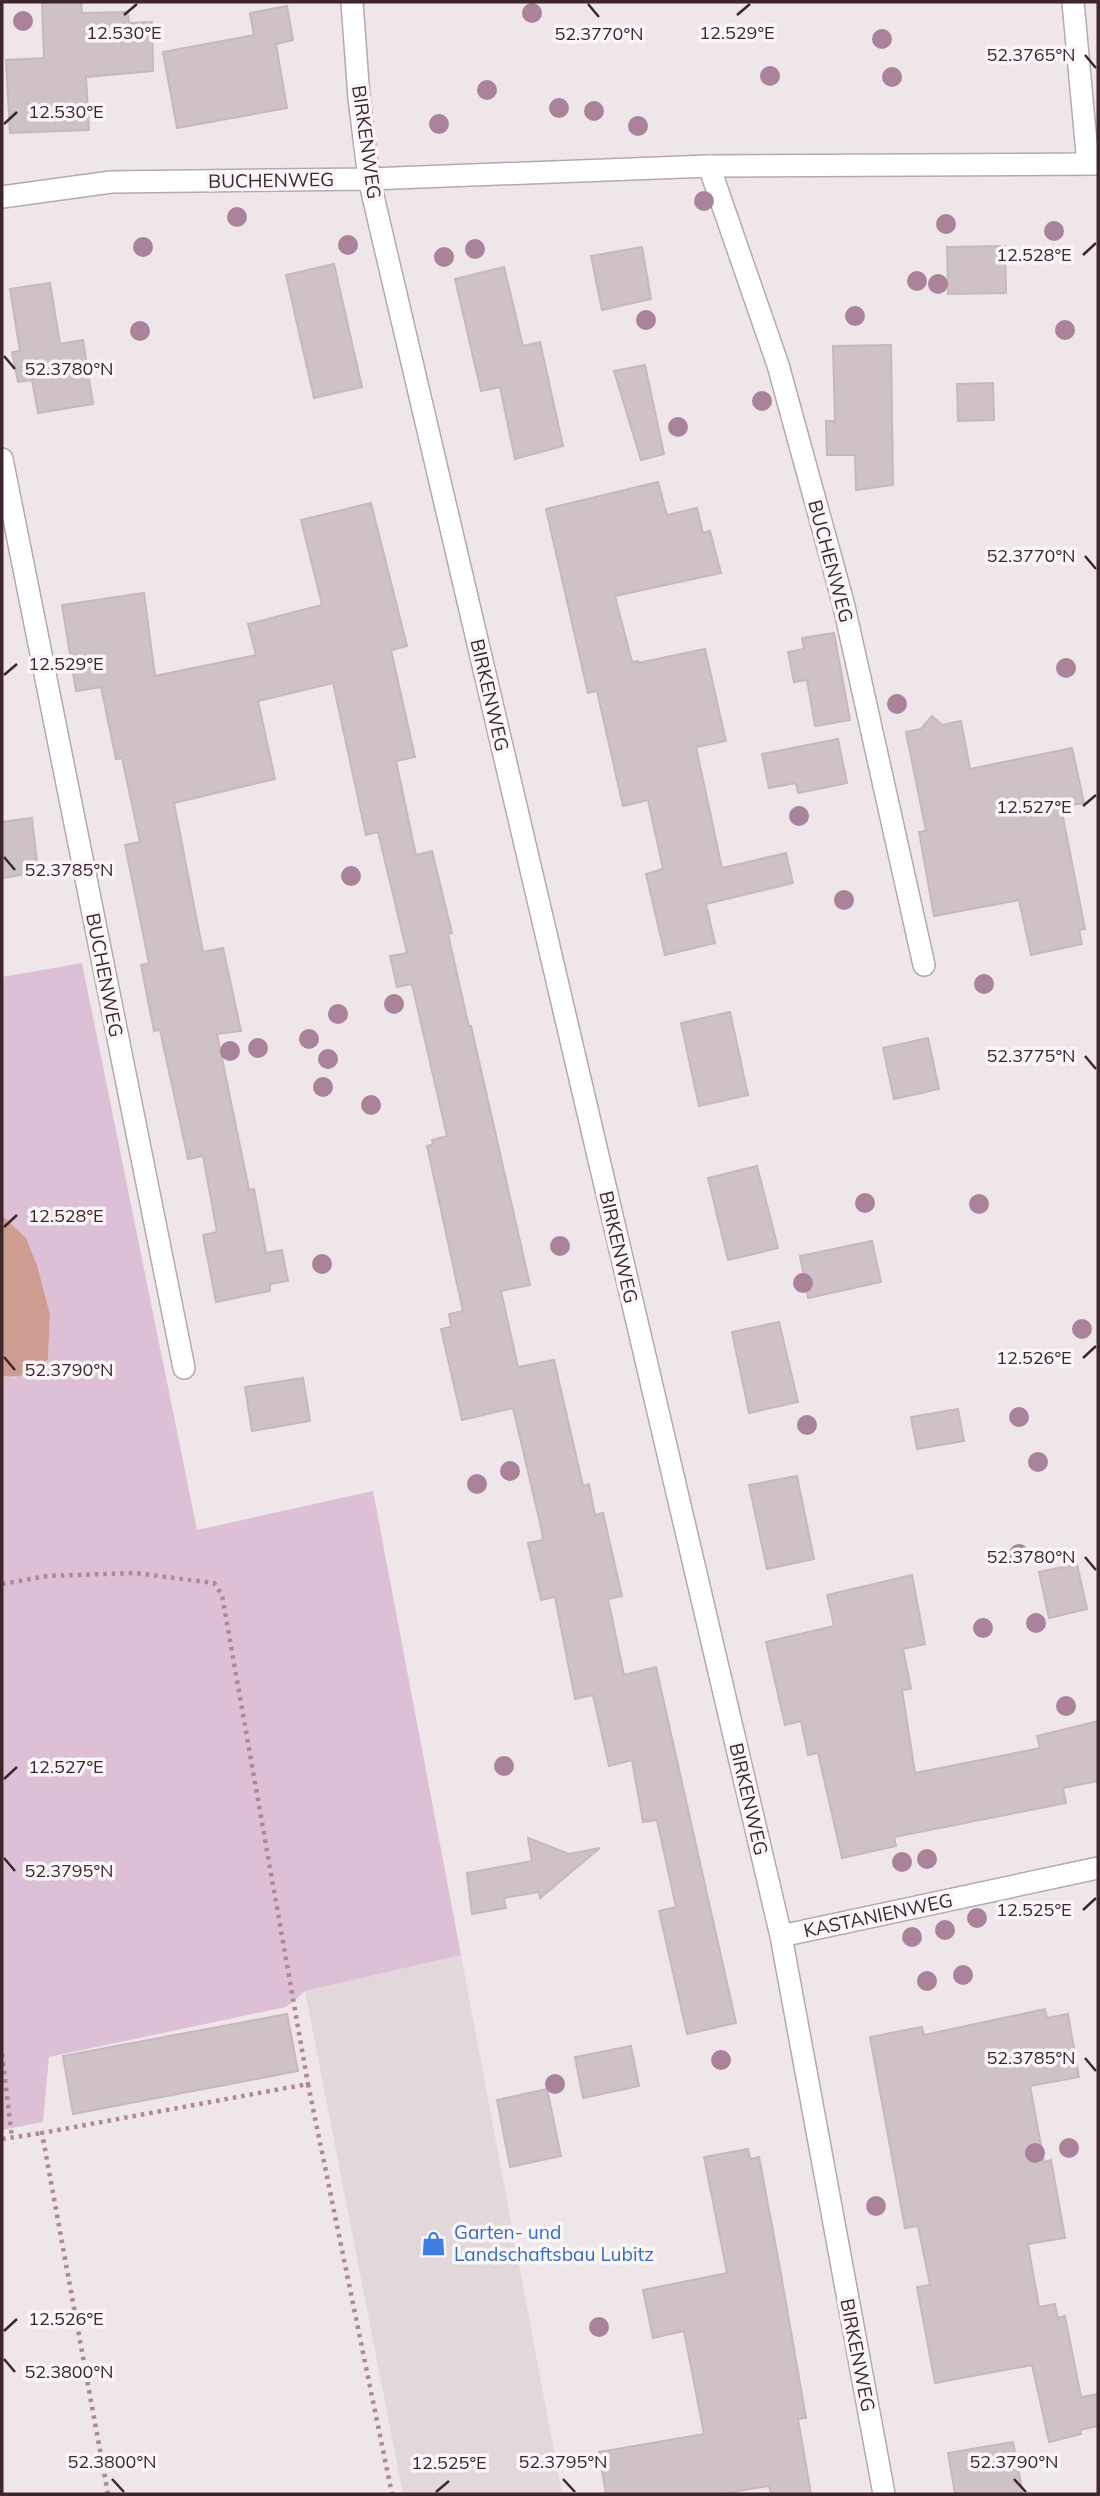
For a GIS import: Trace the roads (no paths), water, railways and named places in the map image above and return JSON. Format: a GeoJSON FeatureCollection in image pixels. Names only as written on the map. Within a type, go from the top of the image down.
{"type":"FeatureCollection","features":[{"type":"Feature","properties":{"kind":"street","name":"BIRKENWEG"},"geometry":{"type":"LineString","coordinates":[[352,2],[359,98],[369,179],[781,1936],[884,2494]]}},
{"type":"Feature","properties":{"kind":"street"},"geometry":{"type":"LineString","coordinates":[[1073,2],[1093,164]]}},
{"type":"Feature","properties":{"kind":"street","name":"BUCHENWEG"},"geometry":{"type":"LineString","coordinates":[[2,197],[111,182],[369,179],[709,166],[1093,164]]}},
{"type":"Feature","properties":{"kind":"street","name":"BUCHENWEG"},"geometry":{"type":"LineString","coordinates":[[709,166],[778,365],[843,601],[924,965]]}},
{"type":"Feature","properties":{"kind":"street","name":"BUCHENWEG"},"geometry":{"type":"LineString","coordinates":[[2,459],[184,1368]]}},
{"type":"Feature","properties":{"kind":"street","name":"KASTANIENWEG"},"geometry":{"type":"LineString","coordinates":[[781,1936],[1098,1868]]}},
{"type":"Feature","properties":{"kind":"place","name":"Garten- und Landschaftsbau Lubitz"},"geometry":{"type":"Point","coordinates":[434,2243]}}]}
